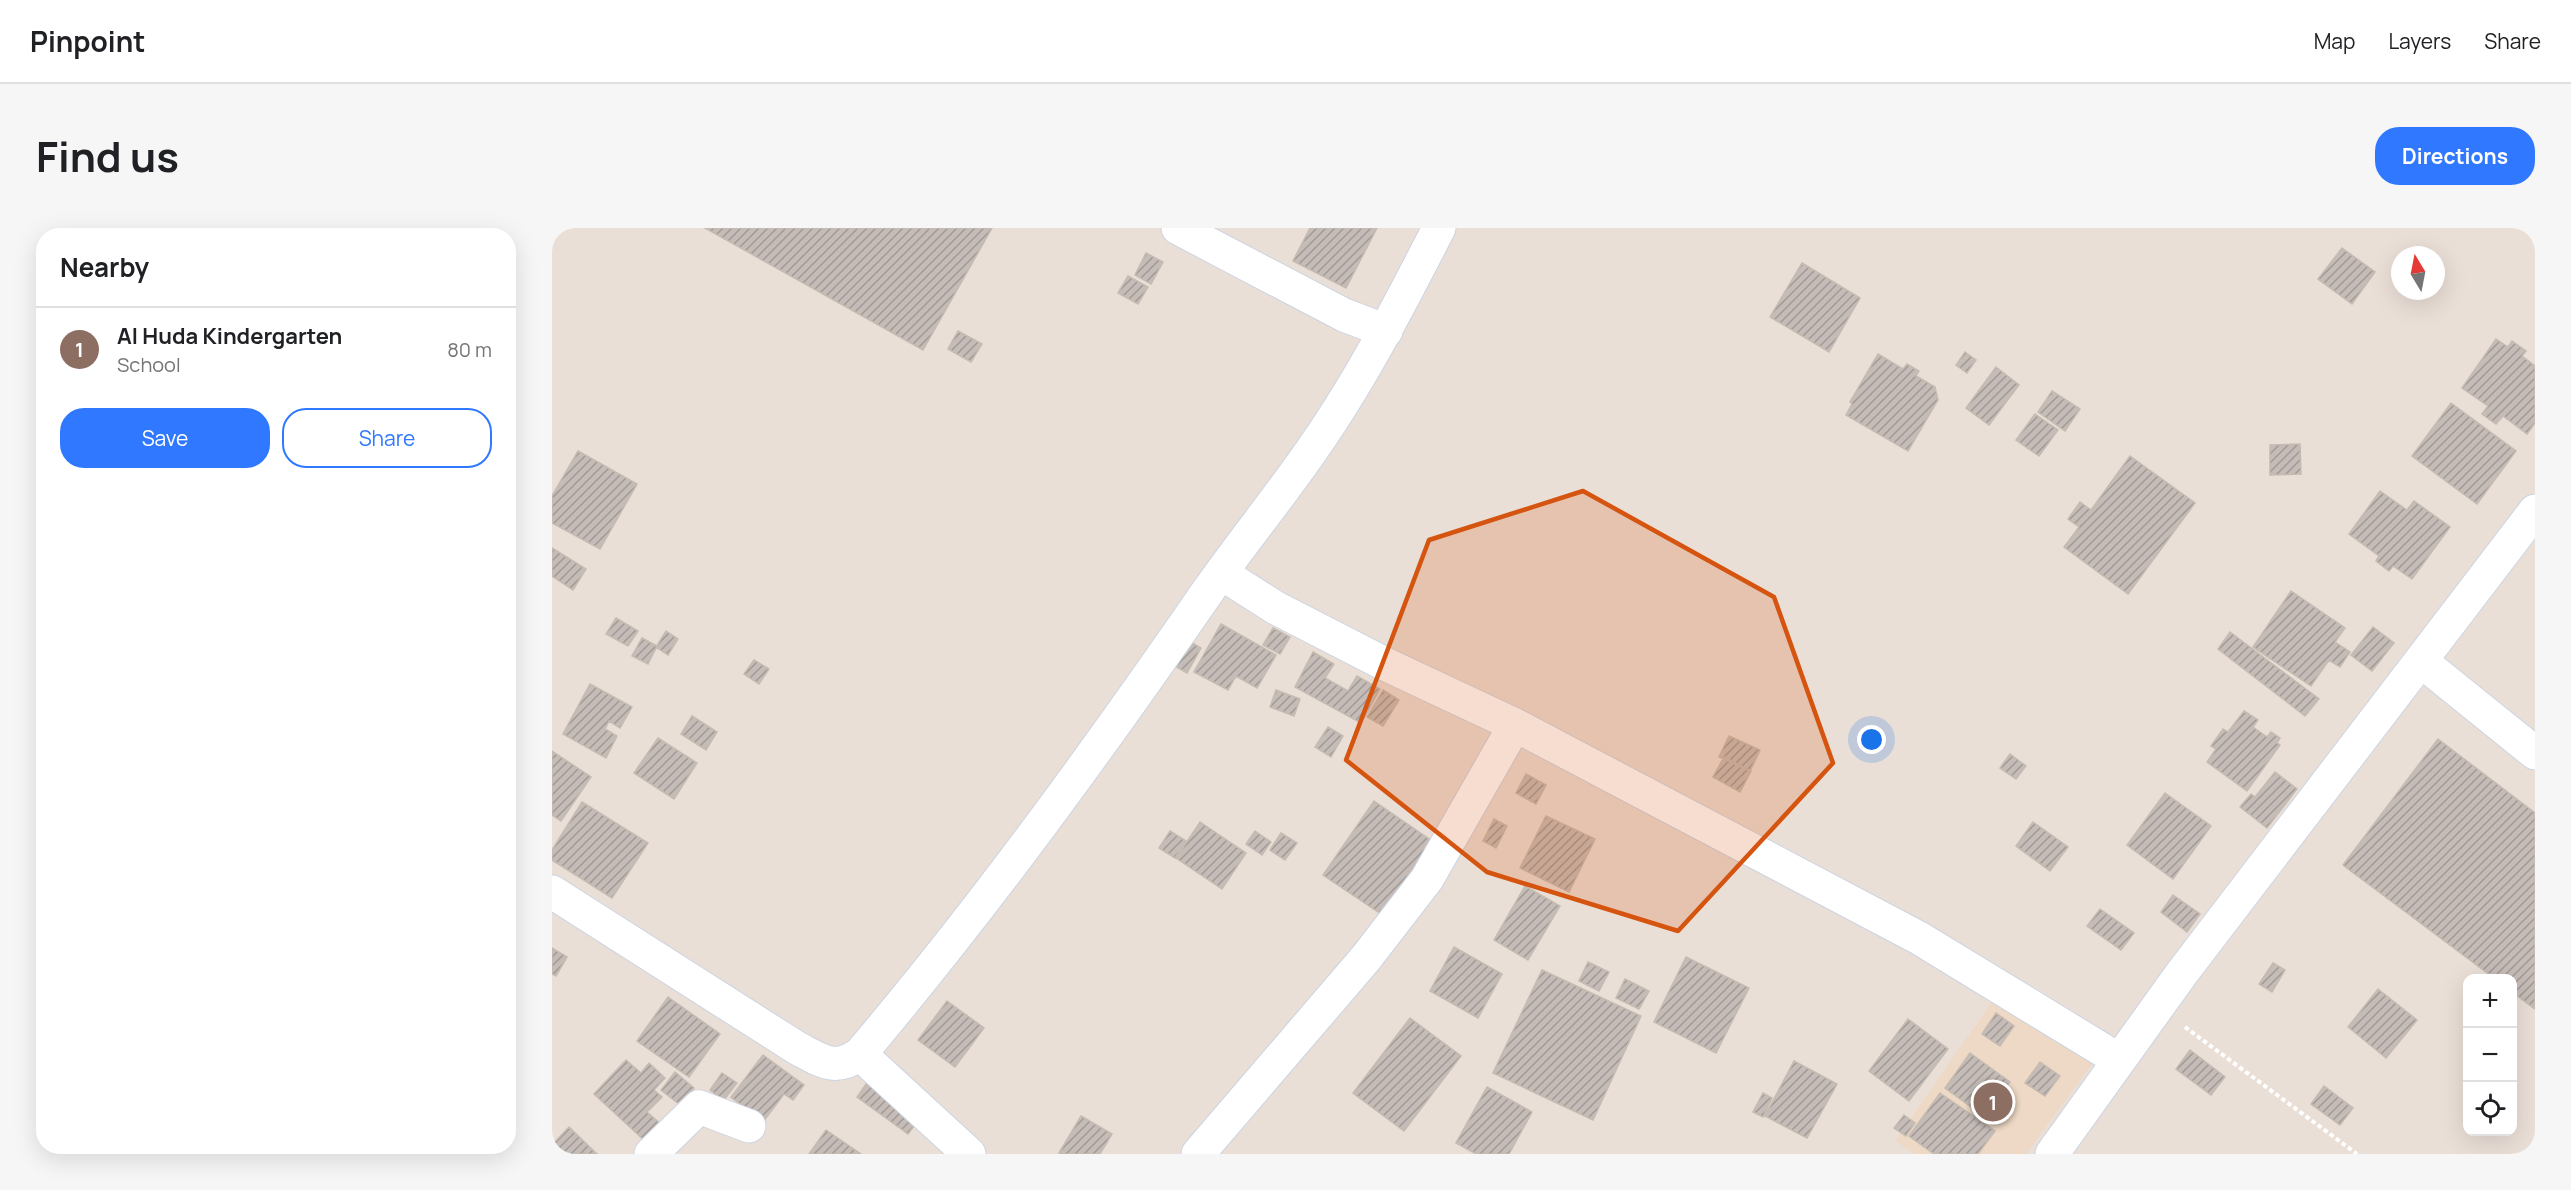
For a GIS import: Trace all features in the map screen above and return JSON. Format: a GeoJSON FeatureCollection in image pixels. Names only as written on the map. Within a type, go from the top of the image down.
{"type":"FeatureCollection","features":[{"type":"Feature","properties":{"kind":"street"},"geometry":{"type":"LineString","coordinates":[[1178,228],[1344,315],[1386,331]]}},
{"type":"Feature","properties":{"kind":"street"},"geometry":{"type":"LineString","coordinates":[[552,892],[797,1048],[828,1064],[848,1063],[860,1054],[928,973],[1084,770],[1221,573],[1317,444],[1386,331],[1439,228]]}},
{"type":"Feature","properties":{"kind":"street"},"geometry":{"type":"LineString","coordinates":[[2052,1154],[2158,1007],[2535,511]]}},
{"type":"Feature","properties":{"kind":"street"},"geometry":{"type":"LineString","coordinates":[[1221,573],[1276,608],[1335,639],[1515,725],[1918,938],[2119,1060]]}},
{"type":"Feature","properties":{"kind":"street"},"geometry":{"type":"LineString","coordinates":[[2421,661],[2535,753]]}},
{"type":"Feature","properties":{"kind":"street"},"geometry":{"type":"LineString","coordinates":[[1198,1154],[1366,958],[1427,879],[1515,725]]}},
{"type":"Feature","properties":{"kind":"street"},"geometry":{"type":"LineString","coordinates":[[860,1054],[969,1154]]}},
{"type":"Feature","properties":{"kind":"street"},"geometry":{"type":"LineString","coordinates":[[651,1154],[699,1107],[749,1126]]}},
{"type":"Feature","properties":{"kind":"path"},"geometry":{"type":"LineString","coordinates":[[2158,1007],[2358,1154]]}},
{"type":"Feature","properties":{"kind":"highlighted area"},"geometry":{"type":"Polygon","coordinates":[[[1583,491],[1774,597],[1833,763],[1678,931],[1487,872],[1346,760],[1429,540],[1583,491]]]}},
{"type":"Feature","properties":{"kind":"shaded area"},"geometry":{"type":"Polygon","coordinates":[[[1993,1000],[2093,1063],[2026,1154],[1915,1154],[1895,1141],[1993,1000]]]}},
{"type":"Feature","properties":{"kind":"building"},"geometry":{"type":"Polygon","coordinates":[[[705,228],[992,228],[923,350],[705,228]]]}},
{"type":"Feature","properties":{"kind":"building"},"geometry":{"type":"Polygon","coordinates":[[[1310,228],[1377,228],[1346,288],[1293,261],[1310,228]]]}},
{"type":"Feature","properties":{"kind":"building"},"geometry":{"type":"Polygon","coordinates":[[[2342,248],[2375,272],[2352,304],[2318,279],[2342,248]]]}},
{"type":"Feature","properties":{"kind":"building"},"geometry":{"type":"Polygon","coordinates":[[[1146,253],[1163,262],[1151,284],[1135,275],[1146,253]]]}},
{"type":"Feature","properties":{"kind":"building"},"geometry":{"type":"Polygon","coordinates":[[[1802,263],[1860,298],[1829,352],[1770,317],[1802,263]]]}},
{"type":"Feature","properties":{"kind":"building"},"geometry":{"type":"Polygon","coordinates":[[[1128,276],[1148,287],[1138,304],[1118,293],[1128,276]]]}},
{"type":"Feature","properties":{"kind":"building"},"geometry":{"type":"Polygon","coordinates":[[[958,331],[982,344],[971,362],[948,349],[958,331]]]}},
{"type":"Feature","properties":{"kind":"building"},"geometry":{"type":"Polygon","coordinates":[[[2496,339],[2508,347],[2512,341],[2526,351],[2522,356],[2535,366],[2535,423],[2527,434],[2503,416],[2496,424],[2482,414],[2488,406],[2462,388],[2496,339]]]}},
{"type":"Feature","properties":{"kind":"building"},"geometry":{"type":"Polygon","coordinates":[[[1965,352],[1976,360],[1967,373],[1956,365],[1965,352]]]}},
{"type":"Feature","properties":{"kind":"building"},"geometry":{"type":"Polygon","coordinates":[[[1878,354],[1903,369],[1907,364],[1919,371],[1916,376],[1935,387],[1938,400],[1908,451],[1846,415],[1852,404],[1850,402],[1878,354]]]}},
{"type":"Feature","properties":{"kind":"building"},"geometry":{"type":"Polygon","coordinates":[[[1996,367],[2019,385],[1989,425],[1966,408],[1996,367]]]}},
{"type":"Feature","properties":{"kind":"building"},"geometry":{"type":"Polygon","coordinates":[[[2052,391],[2080,409],[2065,431],[2038,412],[2052,391]]]}},
{"type":"Feature","properties":{"kind":"building"},"geometry":{"type":"Polygon","coordinates":[[[2451,403],[2516,451],[2477,504],[2412,456],[2451,403]]]}},
{"type":"Feature","properties":{"kind":"building"},"geometry":{"type":"Polygon","coordinates":[[[2035,414],[2058,430],[2039,456],[2016,440],[2035,414]]]}},
{"type":"Feature","properties":{"kind":"building"},"geometry":{"type":"Polygon","coordinates":[[[2300,444],[2301,474],[2270,475],[2270,445],[2300,444]]]}},
{"type":"Feature","properties":{"kind":"building"},"geometry":{"type":"Polygon","coordinates":[[[578,451],[637,484],[600,549],[552,523],[552,496],[578,451]]]}},
{"type":"Feature","properties":{"kind":"building"},"geometry":{"type":"Polygon","coordinates":[[[2130,456],[2195,503],[2128,594],[2064,547],[2079,527],[2068,519],[2080,502],[2091,510],[2130,456]]]}},
{"type":"Feature","properties":{"kind":"building"},"geometry":{"type":"Polygon","coordinates":[[[2380,491],[2407,510],[2414,501],[2450,527],[2412,579],[2393,566],[2389,571],[2376,561],[2379,556],[2349,534],[2380,491]]]}},
{"type":"Feature","properties":{"kind":"building"},"geometry":{"type":"Polygon","coordinates":[[[552,548],[586,569],[573,590],[552,576],[552,548]]]}},
{"type":"Feature","properties":{"kind":"building"},"geometry":{"type":"Polygon","coordinates":[[[2291,591],[2345,628],[2335,642],[2350,652],[2340,667],[2329,660],[2311,686],[2253,647],[2291,591]]]}},
{"type":"Feature","properties":{"kind":"building"},"geometry":{"type":"Polygon","coordinates":[[[616,618],[638,631],[628,646],[606,634],[616,618]]]}},
{"type":"Feature","properties":{"kind":"building"},"geometry":{"type":"Polygon","coordinates":[[[1221,624],[1276,655],[1257,688],[1236,676],[1228,690],[1194,672],[1221,624]]]}},
{"type":"Feature","properties":{"kind":"building"},"geometry":{"type":"Polygon","coordinates":[[[2373,627],[2394,643],[2372,671],[2351,655],[2373,627]]]}},
{"type":"Feature","properties":{"kind":"building"},"geometry":{"type":"Polygon","coordinates":[[[1273,628],[1290,637],[1280,654],[1263,645],[1273,628]]]}},
{"type":"Feature","properties":{"kind":"building"},"geometry":{"type":"Polygon","coordinates":[[[666,631],[678,639],[668,655],[656,647],[666,631]]]}},
{"type":"Feature","properties":{"kind":"building"},"geometry":{"type":"Polygon","coordinates":[[[2230,632],[2319,699],[2305,716],[2218,649],[2230,632]]]}},
{"type":"Feature","properties":{"kind":"building"},"geometry":{"type":"Polygon","coordinates":[[[642,638],[657,646],[648,664],[632,656],[642,638]]]}},
{"type":"Feature","properties":{"kind":"building"},"geometry":{"type":"Polygon","coordinates":[[[1187,640],[1201,648],[1187,673],[1173,665],[1187,640]]]}},
{"type":"Feature","properties":{"kind":"building"},"geometry":{"type":"Polygon","coordinates":[[[1313,652],[1334,664],[1325,678],[1348,691],[1357,676],[1380,689],[1361,723],[1295,687],[1313,652]]]}},
{"type":"Feature","properties":{"kind":"building"},"geometry":{"type":"Polygon","coordinates":[[[754,660],[769,669],[759,684],[744,674],[754,660]]]}},
{"type":"Feature","properties":{"kind":"building"},"geometry":{"type":"Polygon","coordinates":[[[590,684],[632,707],[620,728],[609,721],[605,729],[617,736],[606,758],[563,734],[590,684]]]}},
{"type":"Feature","properties":{"kind":"building"},"geometry":{"type":"Polygon","coordinates":[[[1276,690],[1300,699],[1294,716],[1270,707],[1276,690]]]}},
{"type":"Feature","properties":{"kind":"building"},"geometry":{"type":"Polygon","coordinates":[[[1383,690],[1399,700],[1383,726],[1367,717],[1383,690]]]}},
{"type":"Feature","properties":{"kind":"building"},"geometry":{"type":"Polygon","coordinates":[[[2244,711],[2258,720],[2253,727],[2267,737],[2271,732],[2280,738],[2277,743],[2280,745],[2247,791],[2207,762],[2216,749],[2211,746],[2223,729],[2228,732],[2244,711]]]}},
{"type":"Feature","properties":{"kind":"building"},"geometry":{"type":"Polygon","coordinates":[[[692,716],[717,732],[706,750],[681,734],[692,716]]]}},
{"type":"Feature","properties":{"kind":"building"},"geometry":{"type":"Polygon","coordinates":[[[1328,727],[1343,736],[1331,757],[1315,747],[1328,727]]]}},
{"type":"Feature","properties":{"kind":"building"},"geometry":{"type":"Polygon","coordinates":[[[1729,736],[1760,750],[1750,771],[1719,757],[1729,736]]]}},
{"type":"Feature","properties":{"kind":"building"},"geometry":{"type":"Polygon","coordinates":[[[658,738],[697,763],[674,799],[634,773],[658,738]]]}},
{"type":"Feature","properties":{"kind":"building"},"geometry":{"type":"Polygon","coordinates":[[[2438,739],[2535,813],[2535,1009],[2517,996],[2517,974],[2489,974],[2343,865],[2438,739]]]}},
{"type":"Feature","properties":{"kind":"building"},"geometry":{"type":"Polygon","coordinates":[[[552,751],[591,777],[561,821],[552,815],[552,751]]]}},
{"type":"Feature","properties":{"kind":"building"},"geometry":{"type":"Polygon","coordinates":[[[2010,754],[2026,766],[2016,779],[2000,768],[2010,754]]]}},
{"type":"Feature","properties":{"kind":"building"},"geometry":{"type":"Polygon","coordinates":[[[1724,757],[1751,771],[1740,792],[1713,777],[1724,757]]]}},
{"type":"Feature","properties":{"kind":"building"},"geometry":{"type":"Polygon","coordinates":[[[2275,772],[2297,789],[2267,828],[2240,807],[2251,794],[2255,797],[2275,772]]]}},
{"type":"Feature","properties":{"kind":"building"},"geometry":{"type":"Polygon","coordinates":[[[1526,774],[1546,785],[1536,804],[1516,793],[1526,774]]]}},
{"type":"Feature","properties":{"kind":"building"},"geometry":{"type":"Polygon","coordinates":[[[2165,793],[2211,826],[2173,879],[2127,845],[2165,793]]]}},
{"type":"Feature","properties":{"kind":"building"},"geometry":{"type":"Polygon","coordinates":[[[1374,801],[1432,841],[1381,914],[1323,875],[1374,801]]]}},
{"type":"Feature","properties":{"kind":"building"},"geometry":{"type":"Polygon","coordinates":[[[582,802],[648,843],[612,898],[552,860],[552,850],[582,802]]]}},
{"type":"Feature","properties":{"kind":"building"},"geometry":{"type":"Polygon","coordinates":[[[1546,816],[1595,839],[1569,892],[1520,868],[1546,816]]]}},
{"type":"Feature","properties":{"kind":"building"},"geometry":{"type":"Polygon","coordinates":[[[1494,819],[1507,826],[1496,848],[1483,841],[1494,819]]]}},
{"type":"Feature","properties":{"kind":"building"},"geometry":{"type":"Polygon","coordinates":[[[1200,822],[1246,853],[1222,889],[1176,858],[1200,822]]]}},
{"type":"Feature","properties":{"kind":"building"},"geometry":{"type":"Polygon","coordinates":[[[2033,822],[2068,847],[2050,871],[2016,846],[2033,822]]]}},
{"type":"Feature","properties":{"kind":"building"},"geometry":{"type":"Polygon","coordinates":[[[1170,831],[1186,841],[1175,858],[1159,848],[1170,831]]]}},
{"type":"Feature","properties":{"kind":"building"},"geometry":{"type":"Polygon","coordinates":[[[1255,831],[1271,842],[1262,855],[1246,844],[1255,831]]]}},
{"type":"Feature","properties":{"kind":"building"},"geometry":{"type":"Polygon","coordinates":[[[1281,833],[1297,843],[1285,860],[1270,850],[1281,833]]]}},
{"type":"Feature","properties":{"kind":"building"},"geometry":{"type":"Polygon","coordinates":[[[1525,886],[1560,906],[1528,960],[1494,940],[1525,886]]]}},
{"type":"Feature","properties":{"kind":"building"},"geometry":{"type":"Polygon","coordinates":[[[2173,895],[2200,914],[2187,932],[2161,912],[2173,895]]]}},
{"type":"Feature","properties":{"kind":"building"},"geometry":{"type":"Polygon","coordinates":[[[2100,909],[2134,933],[2121,950],[2087,926],[2100,909]]]}},
{"type":"Feature","properties":{"kind":"building"},"geometry":{"type":"Polygon","coordinates":[[[1454,947],[1502,974],[1478,1018],[1430,991],[1454,947]]]}},
{"type":"Feature","properties":{"kind":"building"},"geometry":{"type":"Polygon","coordinates":[[[552,948],[567,957],[556,976],[552,974],[552,948]]]}},
{"type":"Feature","properties":{"kind":"building"},"geometry":{"type":"Polygon","coordinates":[[[1686,957],[1749,988],[1716,1053],[1654,1022],[1686,957]]]}},
{"type":"Feature","properties":{"kind":"building"},"geometry":{"type":"Polygon","coordinates":[[[1588,962],[1609,972],[1599,991],[1579,981],[1588,962]]]}},
{"type":"Feature","properties":{"kind":"building"},"geometry":{"type":"Polygon","coordinates":[[[2273,963],[2285,970],[2272,992],[2259,984],[2273,963]]]}},
{"type":"Feature","properties":{"kind":"building"},"geometry":{"type":"Polygon","coordinates":[[[1542,970],[1641,1016],[1593,1120],[1493,1073],[1542,970]]]}},
{"type":"Feature","properties":{"kind":"building"},"geometry":{"type":"Polygon","coordinates":[[[1625,979],[1649,991],[1639,1009],[1616,998],[1625,979]]]}},
{"type":"Feature","properties":{"kind":"building"},"geometry":{"type":"Polygon","coordinates":[[[2378,989],[2417,1020],[2386,1058],[2348,1027],[2378,989]]]}},
{"type":"Feature","properties":{"kind":"building"},"geometry":{"type":"Polygon","coordinates":[[[668,997],[720,1034],[689,1077],[637,1041],[668,997]]]}},
{"type":"Feature","properties":{"kind":"building"},"geometry":{"type":"Polygon","coordinates":[[[947,1001],[984,1028],[955,1067],[918,1040],[947,1001]]]}},
{"type":"Feature","properties":{"kind":"building"},"geometry":{"type":"Polygon","coordinates":[[[1996,1013],[2014,1026],[2000,1046],[1982,1034],[1996,1013]]]}},
{"type":"Feature","properties":{"kind":"building"},"geometry":{"type":"Polygon","coordinates":[[[1410,1018],[1461,1056],[1404,1131],[1353,1093],[1410,1018]]]}},
{"type":"Feature","properties":{"kind":"building"},"geometry":{"type":"Polygon","coordinates":[[[1908,1019],[1948,1049],[1909,1101],[1869,1071],[1908,1019]]]}},
{"type":"Feature","properties":{"kind":"building"},"geometry":{"type":"Polygon","coordinates":[[[2190,1050],[2225,1077],[2211,1095],[2176,1069],[2190,1050]]]}},
{"type":"Feature","properties":{"kind":"building"},"geometry":{"type":"Polygon","coordinates":[[[1970,1053],[2010,1082],[1985,1117],[1945,1088],[1970,1053]]]}},
{"type":"Feature","properties":{"kind":"building"},"geometry":{"type":"Polygon","coordinates":[[[763,1055],[804,1085],[793,1100],[784,1094],[763,1122],[731,1097],[763,1055]]]}},
{"type":"Feature","properties":{"kind":"building"},"geometry":{"type":"Polygon","coordinates":[[[626,1060],[641,1073],[649,1063],[665,1078],[654,1090],[662,1097],[647,1112],[662,1125],[646,1142],[594,1094],[626,1060]]]}},
{"type":"Feature","properties":{"kind":"building"},"geometry":{"type":"Polygon","coordinates":[[[1794,1061],[1837,1084],[1807,1138],[1765,1116],[1794,1061]]]}},
{"type":"Feature","properties":{"kind":"building"},"geometry":{"type":"Polygon","coordinates":[[[2040,1062],[2060,1076],[2045,1096],[2025,1083],[2040,1062]]]}},
{"type":"Feature","properties":{"kind":"building"},"geometry":{"type":"Polygon","coordinates":[[[675,1072],[694,1088],[679,1104],[661,1090],[675,1072]]]}},
{"type":"Feature","properties":{"kind":"building"},"geometry":{"type":"Polygon","coordinates":[[[722,1073],[737,1083],[724,1100],[710,1090],[722,1073]]]}},
{"type":"Feature","properties":{"kind":"building"},"geometry":{"type":"Polygon","coordinates":[[[871,1077],[923,1114],[908,1134],[857,1097],[871,1077]]]}},
{"type":"Feature","properties":{"kind":"building"},"geometry":{"type":"Polygon","coordinates":[[[2324,1086],[2353,1108],[2340,1125],[2311,1104],[2324,1086]]]}},
{"type":"Feature","properties":{"kind":"building"},"geometry":{"type":"Polygon","coordinates":[[[1487,1087],[1532,1112],[1509,1154],[1476,1154],[1456,1143],[1487,1087]]]}},
{"type":"Feature","properties":{"kind":"building"},"geometry":{"type":"Polygon","coordinates":[[[1763,1093],[1772,1098],[1763,1117],[1753,1112],[1763,1093]]]}},
{"type":"Feature","properties":{"kind":"building"},"geometry":{"type":"Polygon","coordinates":[[[1940,1093],[1995,1131],[1978,1154],[1934,1154],[1909,1136],[1940,1093]]]}},
{"type":"Feature","properties":{"kind":"building"},"geometry":{"type":"Polygon","coordinates":[[[1904,1115],[1915,1123],[1906,1136],[1894,1128],[1904,1115]]]}},
{"type":"Feature","properties":{"kind":"building"},"geometry":{"type":"Polygon","coordinates":[[[1081,1116],[1112,1134],[1100,1154],[1059,1153],[1081,1116]]]}},
{"type":"Feature","properties":{"kind":"building"},"geometry":{"type":"Polygon","coordinates":[[[569,1127],[597,1154],[552,1154],[552,1145],[569,1127]]]}},
{"type":"Feature","properties":{"kind":"building"},"geometry":{"type":"Polygon","coordinates":[[[826,1130],[861,1154],[809,1154],[826,1130]]]}},
{"type":"Feature","properties":{"kind":"place","name":"Al Huda Kindergarten"},"geometry":{"type":"Point","coordinates":[1993,1102]}}]}
